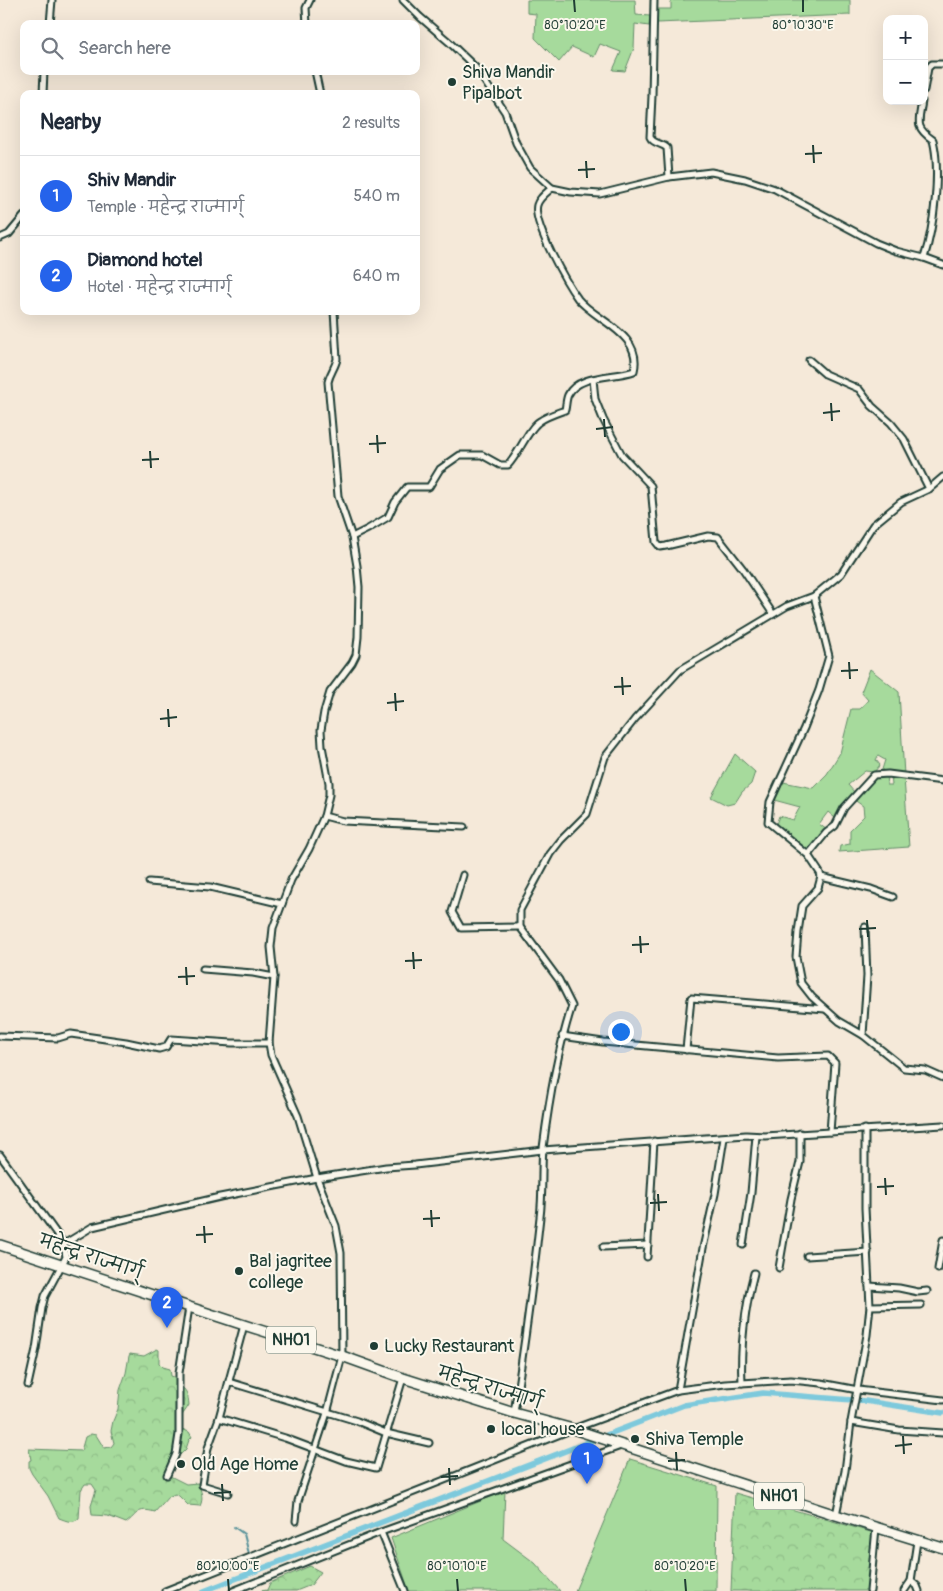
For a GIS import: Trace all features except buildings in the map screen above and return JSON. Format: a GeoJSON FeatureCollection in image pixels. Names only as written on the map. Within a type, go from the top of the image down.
{"type":"FeatureCollection","features":[{"type":"Feature","properties":{"kind":"highway","name":"महेन्द्र राज्मार्ग्"},"geometry":{"type":"LineString","coordinates":[[0,1245],[342,1356],[403,1378],[514,1413],[583,1432],[836,1516],[943,1548]]}},
{"type":"Feature","properties":{"kind":"street"},"geometry":{"type":"LineString","coordinates":[[50,20],[52,0]]}},
{"type":"Feature","properties":{"kind":"street"},"geometry":{"type":"LineString","coordinates":[[306,20],[306,8],[310,0]]}},
{"type":"Feature","properties":{"kind":"street"},"geometry":{"type":"LineString","coordinates":[[403,0],[475,67],[505,112],[516,143],[530,168],[552,188],[571,192],[600,194],[669,178],[711,172],[775,188],[876,243],[943,266]]}},
{"type":"Feature","properties":{"kind":"street"},"geometry":{"type":"LineString","coordinates":[[654,0],[650,137],[651,140],[667,148],[669,178]]}},
{"type":"Feature","properties":{"kind":"street"},"geometry":{"type":"LineString","coordinates":[[928,68],[932,64],[943,64]]}},
{"type":"Feature","properties":{"kind":"street"},"geometry":{"type":"LineString","coordinates":[[43,90],[44,75]]}},
{"type":"Feature","properties":{"kind":"street"},"geometry":{"type":"LineString","coordinates":[[316,75],[319,90]]}},
{"type":"Feature","properties":{"kind":"street"},"geometry":{"type":"LineString","coordinates":[[922,105],[919,127],[922,133],[933,140],[936,153],[934,215],[930,240],[924,258]]}},
{"type":"Feature","properties":{"kind":"street"},"geometry":{"type":"LineString","coordinates":[[352,537],[368,530],[388,517],[395,502],[407,487],[429,487],[440,469],[460,455],[482,455],[500,465],[508,465],[516,457],[538,422],[565,410],[568,395],[576,385],[593,379],[628,373],[634,370],[633,353],[628,341],[619,331],[579,299],[549,247],[536,215],[540,199],[552,188]]}},
{"type":"Feature","properties":{"kind":"street"},"geometry":{"type":"LineString","coordinates":[[0,238],[9,234],[20,221]]}},
{"type":"Feature","properties":{"kind":"street"},"geometry":{"type":"LineString","coordinates":[[296,1522],[298,1502],[327,1413],[342,1356],[341,1253],[336,1226],[317,1178],[298,1116],[271,1055],[269,1043],[274,977],[271,947],[273,928],[291,880],[309,850],[324,816],[329,795],[329,783],[322,746],[321,730],[324,712],[330,692],[356,656],[358,638],[359,587],[352,537],[338,496],[328,382],[329,374],[335,366],[337,359],[334,315]]}},
{"type":"Feature","properties":{"kind":"street"},"geometry":{"type":"LineString","coordinates":[[809,360],[825,374],[859,389],[872,406],[891,423],[904,439],[930,490]]}},
{"type":"Feature","properties":{"kind":"street"},"geometry":{"type":"LineString","coordinates":[[593,379],[596,398],[603,419],[622,455],[650,486],[656,542],[660,547],[708,536],[718,537],[743,569],[773,614]]}},
{"type":"Feature","properties":{"kind":"street"},"geometry":{"type":"LineString","coordinates":[[514,1413],[530,1304],[540,1214],[543,1150],[562,1036],[572,1006],[559,980],[520,927],[520,910],[550,854],[587,814],[605,757],[635,719],[680,670],[787,606],[814,596],[841,574],[873,525],[901,502],[930,490],[943,477]]}},
{"type":"Feature","properties":{"kind":"street"},"geometry":{"type":"LineString","coordinates":[[814,596],[829,656],[819,690],[804,728],[770,802],[768,822],[808,855],[821,877],[818,888],[802,906],[796,957],[801,983],[812,997],[839,1020],[904,1068],[925,1070],[943,1078]]}},
{"type":"Feature","properties":{"kind":"street"},"geometry":{"type":"LineString","coordinates":[[808,855],[826,833],[835,826],[844,808],[874,775],[888,774],[943,781]]}},
{"type":"Feature","properties":{"kind":"street"},"geometry":{"type":"LineString","coordinates":[[324,816],[343,821],[464,827]]}},
{"type":"Feature","properties":{"kind":"street"},"geometry":{"type":"LineString","coordinates":[[463,875],[452,912],[461,928],[520,927]]}},
{"type":"Feature","properties":{"kind":"street"},"geometry":{"type":"LineString","coordinates":[[821,877],[871,889],[894,897]]}},
{"type":"Feature","properties":{"kind":"street"},"geometry":{"type":"LineString","coordinates":[[149,882],[210,887],[282,904]]}},
{"type":"Feature","properties":{"kind":"street"},"geometry":{"type":"LineString","coordinates":[[863,1036],[867,976],[864,927]]}},
{"type":"Feature","properties":{"kind":"street"},"geometry":{"type":"LineString","coordinates":[[203,969],[252,973],[274,977]]}},
{"type":"Feature","properties":{"kind":"street"},"geometry":{"type":"LineString","coordinates":[[686,1050],[691,998],[826,1009]]}},
{"type":"Feature","properties":{"kind":"street"},"geometry":{"type":"LineString","coordinates":[[0,1036],[58,1038],[71,1034],[159,1049],[166,1047],[171,1039],[224,1043],[269,1043]]}},
{"type":"Feature","properties":{"kind":"street"},"geometry":{"type":"LineString","coordinates":[[562,1036],[602,1042],[778,1058],[828,1056],[835,1063],[830,1132]]}},
{"type":"Feature","properties":{"kind":"street"},"geometry":{"type":"LineString","coordinates":[[64,1244],[92,1227],[220,1197],[386,1166],[415,1165],[543,1150],[943,1125]]}},
{"type":"Feature","properties":{"kind":"street"},"geometry":{"type":"LineString","coordinates":[[836,1516],[845,1471],[853,1410],[858,1393],[870,1306],[865,1208],[866,1129]]}},
{"type":"Feature","properties":{"kind":"street"},"geometry":{"type":"LineString","coordinates":[[779,1268],[791,1199],[800,1162],[800,1133]]}},
{"type":"Feature","properties":{"kind":"street"},"geometry":{"type":"LineString","coordinates":[[743,1245],[751,1193],[756,1136]]}},
{"type":"Feature","properties":{"kind":"street"},"geometry":{"type":"LineString","coordinates":[[678,1390],[703,1248],[716,1194],[724,1138]]}},
{"type":"Feature","properties":{"kind":"street"},"geometry":{"type":"LineString","coordinates":[[647,1257],[654,1142]]}},
{"type":"Feature","properties":{"kind":"street"},"geometry":{"type":"LineString","coordinates":[[0,1155],[64,1244],[66,1257],[45,1296],[28,1385]]}},
{"type":"Feature","properties":{"kind":"street"},"geometry":{"type":"LineString","coordinates":[[938,1269],[943,1240]]}},
{"type":"Feature","properties":{"kind":"street"},"geometry":{"type":"LineString","coordinates":[[603,1247],[648,1244]]}},
{"type":"Feature","properties":{"kind":"street"},"geometry":{"type":"LineString","coordinates":[[807,1256],[868,1252]]}},
{"type":"Feature","properties":{"kind":"street"},"geometry":{"type":"LineString","coordinates":[[742,1383],[741,1368],[748,1296],[754,1273]]}},
{"type":"Feature","properties":{"kind":"street"},"geometry":{"type":"LineString","coordinates":[[870,1286],[899,1288],[918,1292],[928,1291]]}},
{"type":"Feature","properties":{"kind":"street"},"geometry":{"type":"LineString","coordinates":[[870,1306],[921,1305]]}},
{"type":"Feature","properties":{"kind":"street"},"geometry":{"type":"LineString","coordinates":[[167,1475],[176,1454],[179,1434],[179,1373],[189,1307]]}},
{"type":"Feature","properties":{"kind":"street"},"geometry":{"type":"LineString","coordinates":[[228,1492],[202,1485],[208,1448],[219,1418],[244,1325]]}},
{"type":"Feature","properties":{"kind":"street"},"geometry":{"type":"LineString","coordinates":[[219,1418],[316,1449],[346,1461],[376,1468],[403,1378]]}},
{"type":"Feature","properties":{"kind":"street"},"geometry":{"type":"LineString","coordinates":[[165,1591],[573,1429],[678,1390],[791,1380],[821,1383],[858,1393],[943,1400]]}},
{"type":"Feature","properties":{"kind":"street"},"geometry":{"type":"LineString","coordinates":[[229,1382],[357,1422],[386,1433],[429,1443]]}},
{"type":"Feature","properties":{"kind":"street"},"geometry":{"type":"LineString","coordinates":[[851,1422],[899,1430],[943,1433]]}},
{"type":"Feature","properties":{"kind":"street"},"geometry":{"type":"LineString","coordinates":[[233,1591],[382,1532],[619,1444]]}},
{"type":"Feature","properties":{"kind":"street"},"geometry":{"type":"LineString","coordinates":[[870,1591],[876,1528]]}},
{"type":"Feature","properties":{"kind":"street"},"geometry":{"type":"LineString","coordinates":[[382,1532],[405,1591]]}},
{"type":"Feature","properties":{"kind":"street"},"geometry":{"type":"LineString","coordinates":[[904,1591],[911,1581],[917,1541]]}},
{"type":"Feature","properties":{"kind":"street"},"geometry":{"type":"LineString","coordinates":[[911,1581],[917,1586],[918,1591]]}},
{"type":"Feature","properties":{"kind":"green space"},"geometry":{"type":"Polygon","coordinates":[[[527,0],[635,0],[636,15],[650,16],[649,26],[635,24],[634,48],[625,71],[613,70],[621,52],[600,44],[594,57],[572,47],[559,62],[535,38],[536,14],[527,13],[527,0]]]}},
{"type":"Feature","properties":{"kind":"green space"},"geometry":{"type":"Polygon","coordinates":[[[671,0],[850,0],[850,15],[657,23],[655,9],[671,9],[671,0]]]}},
{"type":"Feature","properties":{"kind":"green space"},"geometry":{"type":"Polygon","coordinates":[[[870,669],[899,692],[904,775],[881,773],[885,760],[878,756],[876,760],[880,765],[874,772],[865,771],[848,785],[855,793],[835,818],[828,812],[819,824],[827,830],[806,851],[775,827],[779,816],[793,820],[800,807],[774,800],[783,782],[813,788],[827,774],[840,753],[851,709],[860,709],[868,700],[861,692],[870,669]]]}},
{"type":"Feature","properties":{"kind":"green space"},"geometry":{"type":"Polygon","coordinates":[[[735,754],[755,772],[751,784],[742,792],[735,803],[727,805],[711,797],[735,754]]]}},
{"type":"Feature","properties":{"kind":"green space"},"geometry":{"type":"Polygon","coordinates":[[[877,776],[888,776],[887,785],[892,785],[891,776],[904,778],[909,847],[839,852],[840,846],[850,844],[850,830],[864,816],[863,806],[853,799],[877,776]]]}},
{"type":"Feature","properties":{"kind":"green space"},"geometry":{"type":"Polygon","coordinates":[[[157,1349],[159,1350],[159,1363],[163,1367],[170,1369],[171,1376],[180,1379],[179,1385],[187,1393],[189,1405],[180,1422],[182,1429],[189,1432],[192,1437],[186,1449],[172,1463],[174,1465],[176,1463],[170,1476],[186,1484],[198,1483],[202,1497],[200,1506],[188,1505],[175,1494],[168,1497],[155,1512],[141,1511],[126,1523],[108,1516],[92,1515],[91,1506],[96,1490],[92,1484],[85,1484],[81,1490],[79,1518],[67,1521],[59,1518],[48,1496],[29,1468],[29,1461],[31,1460],[29,1449],[81,1451],[85,1437],[91,1434],[96,1435],[104,1448],[111,1447],[114,1443],[111,1431],[118,1409],[120,1390],[129,1356],[130,1354],[144,1356],[157,1349]]]}},
{"type":"Feature","properties":{"kind":"green space"},"geometry":{"type":"Polygon","coordinates":[[[630,1459],[717,1486],[716,1591],[575,1591],[630,1459]]]}},
{"type":"Feature","properties":{"kind":"green space"},"geometry":{"type":"Polygon","coordinates":[[[505,1491],[503,1539],[535,1563],[560,1591],[409,1591],[391,1538],[505,1491]]]}},
{"type":"Feature","properties":{"kind":"green space"},"geometry":{"type":"Polygon","coordinates":[[[735,1493],[874,1533],[867,1591],[731,1591],[735,1493]]]}},
{"type":"Feature","properties":{"kind":"green space"},"geometry":{"type":"Polygon","coordinates":[[[310,1566],[321,1572],[311,1585],[296,1591],[261,1591],[267,1590],[270,1583],[310,1566]]]}},
{"type":"Feature","properties":{"kind":"waterway"},"geometry":{"type":"LineString","coordinates":[[204,1591],[684,1405],[763,1393],[865,1401],[943,1413]]}},
{"type":"Feature","properties":{"kind":"waterway"},"geometry":{"type":"LineString","coordinates":[[234,1527],[244,1534],[249,1554]]}},
{"type":"Feature","properties":{"kind":"waterway"},"geometry":{"type":"LineString","coordinates":[[259,1563],[262,1569]]}},
{"type":"Feature","properties":{"kind":"place","name":"Shiva Mandir Pipalbot"},"geometry":{"type":"Point","coordinates":[452,82]}},
{"type":"Feature","properties":{"kind":"place","name":"Bal jagritee college"},"geometry":{"type":"Point","coordinates":[239,1271]}},
{"type":"Feature","properties":{"kind":"place","name":"Diamond hotel"},"geometry":{"type":"Point","coordinates":[167,1328]}},
{"type":"Feature","properties":{"kind":"place","name":"Lucky Restaurant"},"geometry":{"type":"Point","coordinates":[374,1346]}},
{"type":"Feature","properties":{"kind":"place","name":"local house"},"geometry":{"type":"Point","coordinates":[491,1429]}},
{"type":"Feature","properties":{"kind":"place","name":"Shiva Temple"},"geometry":{"type":"Point","coordinates":[635,1439]}},
{"type":"Feature","properties":{"kind":"place","name":"Old Age Home"},"geometry":{"type":"Point","coordinates":[181,1464]}},
{"type":"Feature","properties":{"kind":"place","name":"Shiv Mandir"},"geometry":{"type":"Point","coordinates":[587,1484]}}]}
